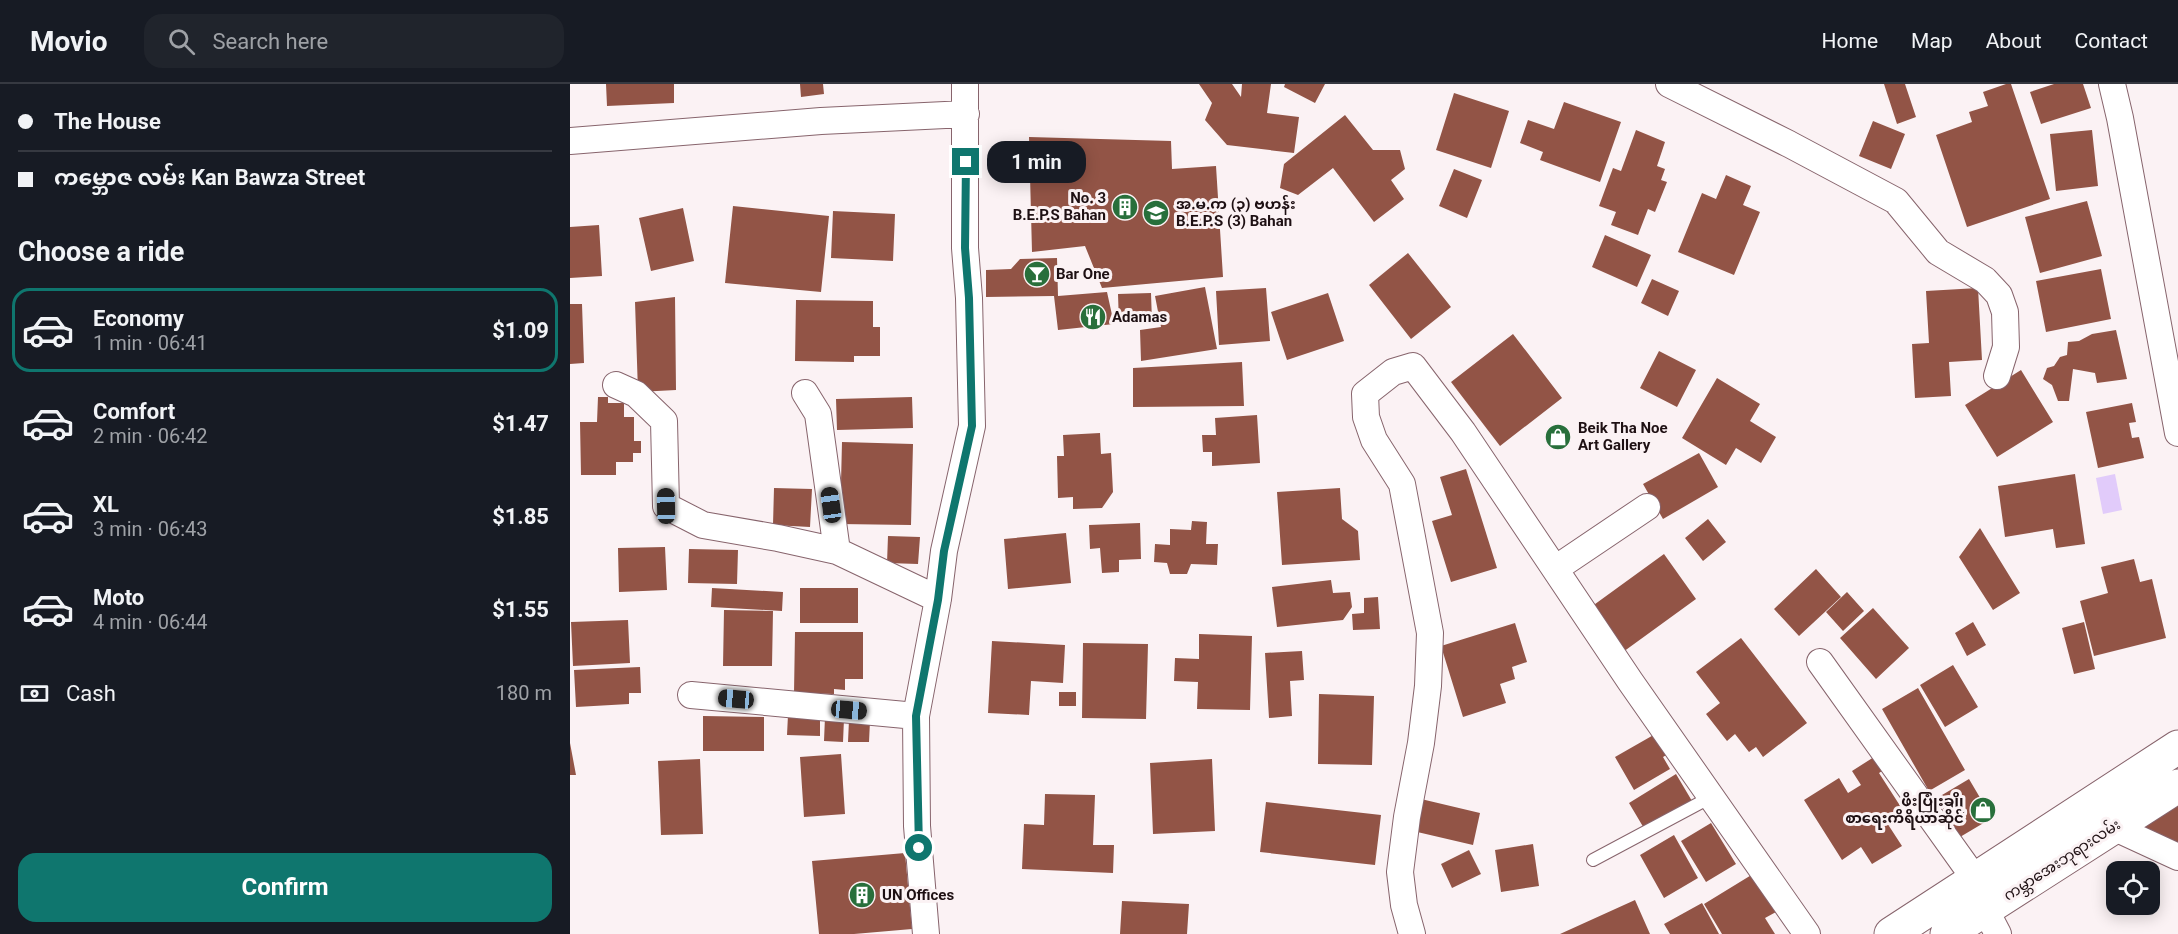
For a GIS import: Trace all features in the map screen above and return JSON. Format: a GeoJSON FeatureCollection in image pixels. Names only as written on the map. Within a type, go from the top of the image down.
{"type":"FeatureCollection","features":[{"type":"Feature","properties":{"kind":"main road"},"geometry":{"type":"LineString","coordinates":[[1891,934],[1986,907],[2055,827],[2178,747]]}},
{"type":"Feature","properties":{"kind":"main road","name":"ကမ္ဘာအေးဘုရားလမ်း"},"geometry":{"type":"LineString","coordinates":[[1947,934],[2178,786]]}},
{"type":"Feature","properties":{"kind":"main road"},"geometry":{"type":"LineString","coordinates":[[2088,806],[2113,827]]}},
{"type":"Feature","properties":{"kind":"street"},"geometry":{"type":"LineString","coordinates":[[926,934],[917,826],[916,716],[938,600],[944,551],[972,426],[969,298],[965,248],[965,84]]}},
{"type":"Feature","properties":{"kind":"street"},"geometry":{"type":"LineString","coordinates":[[1669,84],[1896,201],[1938,252],[1985,280],[1999,295],[2005,312],[2006,347],[1997,376]]}},
{"type":"Feature","properties":{"kind":"street"},"geometry":{"type":"LineString","coordinates":[[2112,84],[2178,433]]}},
{"type":"Feature","properties":{"kind":"street"},"geometry":{"type":"LineString","coordinates":[[570,141],[821,121],[966,114]]}},
{"type":"Feature","properties":{"kind":"street"},"geometry":{"type":"LineString","coordinates":[[1412,934],[1404,905],[1400,872],[1427,698],[1430,633],[1402,484],[1374,440],[1366,417],[1365,394],[1393,372],[1413,366],[1463,432],[1807,934]]}},
{"type":"Feature","properties":{"kind":"street"},"geometry":{"type":"LineString","coordinates":[[616,385],[636,394],[664,421],[666,506],[703,525],[837,551],[938,600]]}},
{"type":"Feature","properties":{"kind":"street"},"geometry":{"type":"LineString","coordinates":[[805,393],[818,414],[837,551]]}},
{"type":"Feature","properties":{"kind":"street"},"geometry":{"type":"LineString","coordinates":[[1555,569],[1647,507]]}},
{"type":"Feature","properties":{"kind":"street"},"geometry":{"type":"LineString","coordinates":[[1820,662],[1986,907]]}},
{"type":"Feature","properties":{"kind":"street"},"geometry":{"type":"LineString","coordinates":[[692,695],[916,716]]}},
{"type":"Feature","properties":{"kind":"street"},"geometry":{"type":"LineString","coordinates":[[2113,827],[2178,857]]}},
{"type":"Feature","properties":{"kind":"lane"},"geometry":{"type":"LineString","coordinates":[[1593,860],[1711,797]]}},
{"type":"Feature","properties":{"kind":"shaded area"},"geometry":{"type":"Polygon","coordinates":[[[2115,474],[2122,510],[2103,514],[2096,478],[2115,474]]]}},
{"type":"Feature","properties":{"kind":"building"},"geometry":{"type":"Polygon","coordinates":[[[606,84],[674,84],[674,103],[607,106],[606,84]]]}},
{"type":"Feature","properties":{"kind":"building"},"geometry":{"type":"Polygon","coordinates":[[[800,84],[823,84],[824,94],[801,97],[800,84]]]}},
{"type":"Feature","properties":{"kind":"building"},"geometry":{"type":"Polygon","coordinates":[[[1199,84],[1232,84],[1241,97],[1242,84],[1271,84],[1267,113],[1299,117],[1294,153],[1227,145],[1205,120],[1212,103],[1199,84]]]}},
{"type":"Feature","properties":{"kind":"building"},"geometry":{"type":"Polygon","coordinates":[[[1285,84],[1325,84],[1315,103],[1284,87],[1285,84]]]}},
{"type":"Feature","properties":{"kind":"building"},"geometry":{"type":"Polygon","coordinates":[[[1884,84],[1905,84],[1916,117],[1897,124],[1884,84]]]}},
{"type":"Feature","properties":{"kind":"building"},"geometry":{"type":"Polygon","coordinates":[[[2011,84],[2050,199],[1967,227],[1936,135],[1972,122],[1969,112],[1988,106],[1983,92],[2011,84]]]}},
{"type":"Feature","properties":{"kind":"building"},"geometry":{"type":"Polygon","coordinates":[[[2054,84],[2083,84],[2091,108],[2041,124],[2030,92],[2054,84]]]}},
{"type":"Feature","properties":{"kind":"building"},"geometry":{"type":"Polygon","coordinates":[[[1454,93],[1509,111],[1491,168],[1436,150],[1454,93]]]}},
{"type":"Feature","properties":{"kind":"building"},"geometry":{"type":"Polygon","coordinates":[[[1564,102],[1621,122],[1600,182],[1540,160],[1543,152],[1520,143],[1528,120],[1554,129],[1564,102]]]}},
{"type":"Feature","properties":{"kind":"building"},"geometry":{"type":"Polygon","coordinates":[[[1345,115],[1373,150],[1400,150],[1405,169],[1391,180],[1404,199],[1374,222],[1333,168],[1298,195],[1280,188],[1284,164],[1345,115]]]}},
{"type":"Feature","properties":{"kind":"building"},"geometry":{"type":"Polygon","coordinates":[[[1873,121],[1905,134],[1891,169],[1859,156],[1873,121]]]}},
{"type":"Feature","properties":{"kind":"building"},"geometry":{"type":"Polygon","coordinates":[[[1636,130],[1665,142],[1657,166],[1665,169],[1661,180],[1667,182],[1655,212],[1648,209],[1638,235],[1611,225],[1616,212],[1599,206],[1613,168],[1621,171],[1636,130]]]}},
{"type":"Feature","properties":{"kind":"building"},"geometry":{"type":"Polygon","coordinates":[[[2092,130],[2098,186],[2056,191],[2050,134],[2092,130]]]}},
{"type":"Feature","properties":{"kind":"building","name":"No. 3 B.E.P.S Bahan"},"geometry":{"type":"Polygon","coordinates":[[[1029,137],[1171,141],[1172,169],[1216,166],[1223,277],[1102,288],[1085,246],[1032,252],[1029,137]]]}},
{"type":"Feature","properties":{"kind":"building"},"geometry":{"type":"Polygon","coordinates":[[[1454,169],[1482,180],[1467,218],[1439,206],[1454,169]]]}},
{"type":"Feature","properties":{"kind":"building"},"geometry":{"type":"Polygon","coordinates":[[[1726,175],[1751,186],[1743,205],[1760,212],[1734,275],[1678,252],[1702,193],[1716,199],[1726,175]]]}},
{"type":"Feature","properties":{"kind":"building"},"geometry":{"type":"Polygon","coordinates":[[[2087,201],[2102,256],[2040,273],[2025,217],[2087,201]]]}},
{"type":"Feature","properties":{"kind":"building"},"geometry":{"type":"Polygon","coordinates":[[[733,206],[829,216],[821,292],[725,283],[733,206]]]}},
{"type":"Feature","properties":{"kind":"building"},"geometry":{"type":"Polygon","coordinates":[[[683,208],[694,261],[651,271],[639,218],[683,208]]]}},
{"type":"Feature","properties":{"kind":"building"},"geometry":{"type":"Polygon","coordinates":[[[833,211],[895,214],[893,261],[831,258],[833,211]]]}},
{"type":"Feature","properties":{"kind":"building"},"geometry":{"type":"Polygon","coordinates":[[[599,225],[602,276],[570,278],[570,227],[599,225]]]}},
{"type":"Feature","properties":{"kind":"building"},"geometry":{"type":"Polygon","coordinates":[[[1605,235],[1651,255],[1637,287],[1592,267],[1605,235]]]}},
{"type":"Feature","properties":{"kind":"building"},"geometry":{"type":"Polygon","coordinates":[[[1408,253],[1451,307],[1411,339],[1369,285],[1408,253]]]}},
{"type":"Feature","properties":{"kind":"building"},"geometry":{"type":"Polygon","coordinates":[[[1057,258],[1058,296],[1107,292],[1114,324],[1058,330],[1054,296],[986,297],[986,270],[1011,269],[1020,259],[1057,258]]]}},
{"type":"Feature","properties":{"kind":"building"},"geometry":{"type":"Polygon","coordinates":[[[2101,269],[2111,319],[2046,332],[2036,281],[2101,269]]]}},
{"type":"Feature","properties":{"kind":"building"},"geometry":{"type":"Polygon","coordinates":[[[1652,279],[1679,291],[1668,316],[1641,303],[1652,279]]]}},
{"type":"Feature","properties":{"kind":"building"},"geometry":{"type":"Polygon","coordinates":[[[1205,287],[1217,349],[1141,361],[1140,330],[1161,327],[1155,296],[1205,287]]]}},
{"type":"Feature","properties":{"kind":"building"},"geometry":{"type":"Polygon","coordinates":[[[1266,288],[1270,341],[1219,345],[1216,291],[1266,288]]]}},
{"type":"Feature","properties":{"kind":"building"},"geometry":{"type":"Polygon","coordinates":[[[1978,288],[1982,360],[1949,362],[1951,396],[1915,398],[1912,344],[1929,343],[1926,291],[1978,288]]]}},
{"type":"Feature","properties":{"kind":"building"},"geometry":{"type":"Polygon","coordinates":[[[1151,293],[1152,322],[1119,324],[1118,294],[1151,293]]]}},
{"type":"Feature","properties":{"kind":"building"},"geometry":{"type":"Polygon","coordinates":[[[1328,293],[1344,341],[1287,360],[1271,312],[1328,293]]]}},
{"type":"Feature","properties":{"kind":"building"},"geometry":{"type":"Polygon","coordinates":[[[675,297],[676,390],[638,392],[635,302],[675,297]]]}},
{"type":"Feature","properties":{"kind":"building"},"geometry":{"type":"Polygon","coordinates":[[[796,300],[873,301],[873,327],[880,327],[880,356],[854,356],[854,362],[795,361],[796,300]]]}},
{"type":"Feature","properties":{"kind":"building"},"geometry":{"type":"Polygon","coordinates":[[[570,304],[582,304],[584,363],[570,364],[570,304]]]}},
{"type":"Feature","properties":{"kind":"building"},"geometry":{"type":"Polygon","coordinates":[[[2116,330],[2127,379],[2097,383],[2095,373],[2073,369],[2069,401],[2058,401],[2052,385],[2043,379],[2047,368],[2054,366],[2060,357],[2067,355],[2068,342],[2079,341],[2092,334],[2116,330]]]}},
{"type":"Feature","properties":{"kind":"building"},"geometry":{"type":"Polygon","coordinates":[[[1513,334],[1562,398],[1500,446],[1451,382],[1513,334]]]}},
{"type":"Feature","properties":{"kind":"building"},"geometry":{"type":"Polygon","coordinates":[[[1659,351],[1696,370],[1677,407],[1640,388],[1659,351]]]}},
{"type":"Feature","properties":{"kind":"building"},"geometry":{"type":"Polygon","coordinates":[[[1242,362],[1244,406],[1133,407],[1133,368],[1242,362]]]}},
{"type":"Feature","properties":{"kind":"building"},"geometry":{"type":"Polygon","coordinates":[[[2021,370],[2053,422],[1997,457],[1965,405],[2021,370]]]}},
{"type":"Feature","properties":{"kind":"building"},"geometry":{"type":"Polygon","coordinates":[[[1717,378],[1760,404],[1750,421],[1776,437],[1761,463],[1736,448],[1726,465],[1682,438],[1717,378]]]}},
{"type":"Feature","properties":{"kind":"building"},"geometry":{"type":"Polygon","coordinates":[[[598,397],[608,397],[608,403],[624,403],[624,417],[634,417],[634,441],[641,441],[641,453],[633,453],[633,462],[616,462],[616,475],[581,475],[580,422],[597,422],[598,397]]]}},
{"type":"Feature","properties":{"kind":"building"},"geometry":{"type":"Polygon","coordinates":[[[912,397],[913,428],[837,430],[836,399],[912,397]]]}},
{"type":"Feature","properties":{"kind":"building"},"geometry":{"type":"Polygon","coordinates":[[[2132,403],[2136,422],[2129,423],[2132,438],[2139,437],[2144,458],[2098,468],[2086,412],[2132,403]]]}},
{"type":"Feature","properties":{"kind":"building"},"geometry":{"type":"Polygon","coordinates":[[[1257,415],[1260,463],[1212,466],[1212,452],[1203,452],[1202,435],[1216,435],[1215,418],[1257,415]]]}},
{"type":"Feature","properties":{"kind":"building"},"geometry":{"type":"Polygon","coordinates":[[[1100,433],[1101,454],[1111,453],[1113,492],[1102,508],[1073,509],[1073,497],[1058,498],[1057,456],[1064,456],[1063,435],[1100,433]]]}},
{"type":"Feature","properties":{"kind":"building"},"geometry":{"type":"Polygon","coordinates":[[[842,442],[913,444],[911,525],[840,524],[842,442]]]}},
{"type":"Feature","properties":{"kind":"building"},"geometry":{"type":"Polygon","coordinates":[[[1699,453],[1718,487],[1663,519],[1643,484],[1699,453]]]}},
{"type":"Feature","properties":{"kind":"building"},"geometry":{"type":"Polygon","coordinates":[[[1466,469],[1497,568],[1451,582],[1432,521],[1452,515],[1440,477],[1466,469]]]}},
{"type":"Feature","properties":{"kind":"building"},"geometry":{"type":"Polygon","coordinates":[[[2075,474],[2085,544],[2056,548],[2053,529],[2005,537],[1998,486],[2075,474]]]}},
{"type":"Feature","properties":{"kind":"building"},"geometry":{"type":"Polygon","coordinates":[[[774,488],[812,489],[810,527],[773,525],[774,488]]]}},
{"type":"Feature","properties":{"kind":"building"},"geometry":{"type":"Polygon","coordinates":[[[1340,488],[1342,519],[1358,531],[1360,560],[1282,565],[1277,492],[1340,488]]]}},
{"type":"Feature","properties":{"kind":"building"},"geometry":{"type":"Polygon","coordinates":[[[1708,519],[1726,542],[1703,561],[1685,538],[1708,519]]]}},
{"type":"Feature","properties":{"kind":"building"},"geometry":{"type":"Polygon","coordinates":[[[1192,521],[1207,522],[1206,544],[1218,544],[1217,565],[1191,564],[1187,574],[1170,574],[1167,563],[1154,562],[1155,544],[1170,545],[1170,529],[1191,530],[1192,521]]]}},
{"type":"Feature","properties":{"kind":"building"},"geometry":{"type":"Polygon","coordinates":[[[1140,523],[1141,559],[1119,560],[1119,572],[1102,573],[1100,548],[1090,549],[1089,525],[1140,523]]]}},
{"type":"Feature","properties":{"kind":"building"},"geometry":{"type":"Polygon","coordinates":[[[1980,528],[2020,593],[1993,610],[1959,557],[1980,528]]]}},
{"type":"Feature","properties":{"kind":"building"},"geometry":{"type":"Polygon","coordinates":[[[1066,533],[1071,583],[1008,589],[1004,539],[1066,533]]]}},
{"type":"Feature","properties":{"kind":"building"},"geometry":{"type":"Polygon","coordinates":[[[888,536],[920,537],[918,564],[887,563],[888,536]]]}},
{"type":"Feature","properties":{"kind":"building"},"geometry":{"type":"Polygon","coordinates":[[[665,547],[667,590],[619,592],[618,548],[665,547]]]}},
{"type":"Feature","properties":{"kind":"building"},"geometry":{"type":"Polygon","coordinates":[[[689,549],[738,550],[737,584],[688,583],[689,549]]]}},
{"type":"Feature","properties":{"kind":"building"},"geometry":{"type":"Polygon","coordinates":[[[1664,554],[1696,599],[1623,652],[1591,607],[1664,554]]]}},
{"type":"Feature","properties":{"kind":"building"},"geometry":{"type":"Polygon","coordinates":[[[2134,559],[2140,582],[2152,579],[2166,638],[2094,656],[2080,601],[2108,593],[2101,567],[2134,559]]]}},
{"type":"Feature","properties":{"kind":"building"},"geometry":{"type":"Polygon","coordinates":[[[1816,569],[1841,597],[1799,636],[1774,609],[1816,569]]]}},
{"type":"Feature","properties":{"kind":"building"},"geometry":{"type":"Polygon","coordinates":[[[1331,580],[1333,593],[1350,592],[1352,607],[1343,620],[1277,627],[1272,587],[1331,580]]]}},
{"type":"Feature","properties":{"kind":"building"},"geometry":{"type":"Polygon","coordinates":[[[712,588],[783,592],[782,611],[711,607],[712,588]]]}},
{"type":"Feature","properties":{"kind":"building"},"geometry":{"type":"Polygon","coordinates":[[[800,588],[858,588],[858,623],[800,623],[800,588]]]}},
{"type":"Feature","properties":{"kind":"building"},"geometry":{"type":"Polygon","coordinates":[[[1847,592],[1864,611],[1843,631],[1826,612],[1847,592]]]}},
{"type":"Feature","properties":{"kind":"building"},"geometry":{"type":"Polygon","coordinates":[[[1378,597],[1380,629],[1353,630],[1352,614],[1364,613],[1364,598],[1378,597]]]}},
{"type":"Feature","properties":{"kind":"building"},"geometry":{"type":"Polygon","coordinates":[[[1873,608],[1909,648],[1876,679],[1840,638],[1873,608]]]}},
{"type":"Feature","properties":{"kind":"building"},"geometry":{"type":"Polygon","coordinates":[[[724,610],[773,611],[772,666],[723,666],[724,610]]]}},
{"type":"Feature","properties":{"kind":"building"},"geometry":{"type":"Polygon","coordinates":[[[628,620],[630,663],[573,666],[571,622],[628,620]]]}},
{"type":"Feature","properties":{"kind":"building"},"geometry":{"type":"Polygon","coordinates":[[[1973,622],[1986,645],[1967,656],[1955,633],[1973,622]]]}},
{"type":"Feature","properties":{"kind":"building"},"geometry":{"type":"Polygon","coordinates":[[[2084,622],[2095,669],[2074,674],[2062,628],[2084,622]]]}},
{"type":"Feature","properties":{"kind":"building"},"geometry":{"type":"Polygon","coordinates":[[[1515,623],[1527,662],[1512,667],[1515,679],[1500,684],[1506,703],[1463,717],[1441,646],[1515,623]]]}},
{"type":"Feature","properties":{"kind":"building"},"geometry":{"type":"Polygon","coordinates":[[[795,632],[863,632],[863,679],[845,679],[845,690],[834,689],[834,694],[794,693],[795,632]]]}},
{"type":"Feature","properties":{"kind":"building"},"geometry":{"type":"Polygon","coordinates":[[[1199,634],[1252,636],[1250,710],[1197,709],[1198,682],[1174,681],[1175,658],[1199,659],[1199,634]]]}},
{"type":"Feature","properties":{"kind":"building"},"geometry":{"type":"Polygon","coordinates":[[[1741,638],[1807,723],[1763,757],[1756,747],[1749,752],[1735,734],[1727,741],[1706,714],[1720,703],[1696,672],[1741,638]]]}},
{"type":"Feature","properties":{"kind":"building"},"geometry":{"type":"Polygon","coordinates":[[[992,641],[1065,645],[1063,683],[1031,681],[1029,715],[988,713],[992,641]]]}},
{"type":"Feature","properties":{"kind":"building"},"geometry":{"type":"Polygon","coordinates":[[[1083,643],[1148,644],[1146,719],[1082,718],[1083,643]]]}},
{"type":"Feature","properties":{"kind":"building"},"geometry":{"type":"Polygon","coordinates":[[[1302,651],[1304,680],[1290,681],[1292,716],[1269,718],[1265,653],[1302,651]]]}},
{"type":"Feature","properties":{"kind":"building"},"geometry":{"type":"Polygon","coordinates":[[[1953,665],[1978,707],[1945,727],[1920,685],[1953,665]]]}},
{"type":"Feature","properties":{"kind":"building"},"geometry":{"type":"Polygon","coordinates":[[[640,667],[641,693],[629,693],[629,704],[576,707],[574,670],[640,667]]]}},
{"type":"Feature","properties":{"kind":"building"},"geometry":{"type":"Polygon","coordinates":[[[1918,688],[1965,770],[1929,791],[1882,709],[1918,688]]]}},
{"type":"Feature","properties":{"kind":"building"},"geometry":{"type":"Polygon","coordinates":[[[1059,692],[1076,692],[1076,706],[1059,706],[1059,692]]]}},
{"type":"Feature","properties":{"kind":"building"},"geometry":{"type":"Polygon","coordinates":[[[1319,694],[1374,696],[1372,765],[1318,764],[1319,694]]]}},
{"type":"Feature","properties":{"kind":"building"},"geometry":{"type":"Polygon","coordinates":[[[788,715],[820,715],[820,736],[787,735],[788,715]]]}},
{"type":"Feature","properties":{"kind":"building"},"geometry":{"type":"Polygon","coordinates":[[[703,716],[764,717],[764,751],[703,751],[703,716]]]}},
{"type":"Feature","properties":{"kind":"building"},"geometry":{"type":"Polygon","coordinates":[[[825,717],[844,719],[843,742],[824,741],[825,717]]]}},
{"type":"Feature","properties":{"kind":"building"},"geometry":{"type":"Polygon","coordinates":[[[849,720],[870,721],[869,742],[848,742],[849,720]]]}},
{"type":"Feature","properties":{"kind":"building"},"geometry":{"type":"Polygon","coordinates":[[[1657,733],[1668,754],[1663,757],[1670,769],[1634,790],[1615,757],[1657,733]]]}},
{"type":"Feature","properties":{"kind":"building"},"geometry":{"type":"Polygon","coordinates":[[[570,743],[576,775],[570,775],[570,743]]]}},
{"type":"Feature","properties":{"kind":"building"},"geometry":{"type":"Polygon","coordinates":[[[1885,750],[1893,764],[1879,773],[1906,815],[1889,826],[1902,846],[1872,864],[1861,847],[1842,860],[1804,800],[1839,778],[1848,793],[1861,785],[1852,771],[1885,750]]]}},
{"type":"Feature","properties":{"kind":"building"},"geometry":{"type":"Polygon","coordinates":[[[841,754],[845,814],[804,817],[800,757],[841,754]]]}},
{"type":"Feature","properties":{"kind":"building"},"geometry":{"type":"Polygon","coordinates":[[[700,759],[703,834],[661,835],[658,761],[700,759]]]}},
{"type":"Feature","properties":{"kind":"building"},"geometry":{"type":"Polygon","coordinates":[[[1212,759],[1215,831],[1153,834],[1150,763],[1212,759]]]}},
{"type":"Feature","properties":{"kind":"building"},"geometry":{"type":"Polygon","coordinates":[[[1676,774],[1692,801],[1645,830],[1629,803],[1676,774]]]}},
{"type":"Feature","properties":{"kind":"building"},"geometry":{"type":"Polygon","coordinates":[[[1969,779],[1992,818],[1960,837],[1937,798],[1969,779]]]}},
{"type":"Feature","properties":{"kind":"building"},"geometry":{"type":"Polygon","coordinates":[[[2178,791],[2178,848],[2113,827],[2178,791]]]}},
{"type":"Feature","properties":{"kind":"building"},"geometry":{"type":"Polygon","coordinates":[[[1045,794],[1095,795],[1093,845],[1114,845],[1113,873],[1022,869],[1024,824],[1044,825],[1045,794]]]}},
{"type":"Feature","properties":{"kind":"building"},"geometry":{"type":"Polygon","coordinates":[[[1421,799],[1480,813],[1473,845],[1413,831],[1421,799]]]}},
{"type":"Feature","properties":{"kind":"building"},"geometry":{"type":"Polygon","coordinates":[[[1266,802],[1381,815],[1375,865],[1260,852],[1266,802]]]}},
{"type":"Feature","properties":{"kind":"building"},"geometry":{"type":"Polygon","coordinates":[[[1711,823],[1736,864],[1706,882],[1681,841],[1711,823]]]}},
{"type":"Feature","properties":{"kind":"building"},"geometry":{"type":"Polygon","coordinates":[[[1674,835],[1698,878],[1664,898],[1640,855],[1674,835]]]}},
{"type":"Feature","properties":{"kind":"building"},"geometry":{"type":"Polygon","coordinates":[[[1533,844],[1539,886],[1501,892],[1495,850],[1533,844]]]}},
{"type":"Feature","properties":{"kind":"building"},"geometry":{"type":"Polygon","coordinates":[[[1469,850],[1481,874],[1452,888],[1441,864],[1469,850]]]}},
{"type":"Feature","properties":{"kind":"building","name":"UN Offices"},"geometry":{"type":"Polygon","coordinates":[[[905,853],[912,929],[854,934],[819,934],[812,861],[905,853]]]}},
{"type":"Feature","properties":{"kind":"building"},"geometry":{"type":"Polygon","coordinates":[[[1753,874],[1776,912],[1765,918],[1775,934],[1722,934],[1704,904],[1753,874]]]}},
{"type":"Feature","properties":{"kind":"building"},"geometry":{"type":"Polygon","coordinates":[[[1635,900],[1650,934],[1560,934],[1635,900]]]}},
{"type":"Feature","properties":{"kind":"building"},"geometry":{"type":"Polygon","coordinates":[[[1122,901],[1189,904],[1187,934],[1120,934],[1122,901]]]}},
{"type":"Feature","properties":{"kind":"building"},"geometry":{"type":"Polygon","coordinates":[[[1702,903],[1719,934],[1670,934],[1664,924],[1702,903]]]}},
{"type":"Feature","properties":{"kind":"place","name":"No. 3 B.E.P.S Bahan"},"geometry":{"type":"Point","coordinates":[1125,207]}},
{"type":"Feature","properties":{"kind":"place","name":"အ.မ.က (၃) ဗဟန်း B.E.P.S (3) Bahan"},"geometry":{"type":"Point","coordinates":[1156,213]}},
{"type":"Feature","properties":{"kind":"place","name":"Bar One"},"geometry":{"type":"Point","coordinates":[1037,274]}},
{"type":"Feature","properties":{"kind":"place","name":"Adamas"},"geometry":{"type":"Point","coordinates":[1093,317]}},
{"type":"Feature","properties":{"kind":"place","name":"Beik Tha Noe Art Gallery"},"geometry":{"type":"Point","coordinates":[1558,437]}},
{"type":"Feature","properties":{"kind":"place","name":"ဖိုးပြုံးချို စာရေးကိရိယာဆိုင်"},"geometry":{"type":"Point","coordinates":[1983,810]}},
{"type":"Feature","properties":{"kind":"place","name":"UN Offices"},"geometry":{"type":"Point","coordinates":[862,895]}},
{"type":"Feature","properties":{"kind":"route"},"geometry":{"type":"LineString","coordinates":[[919,848],[916,716],[938,600],[944,551],[972,426],[969,298],[965,248],[966,162]]}}]}
